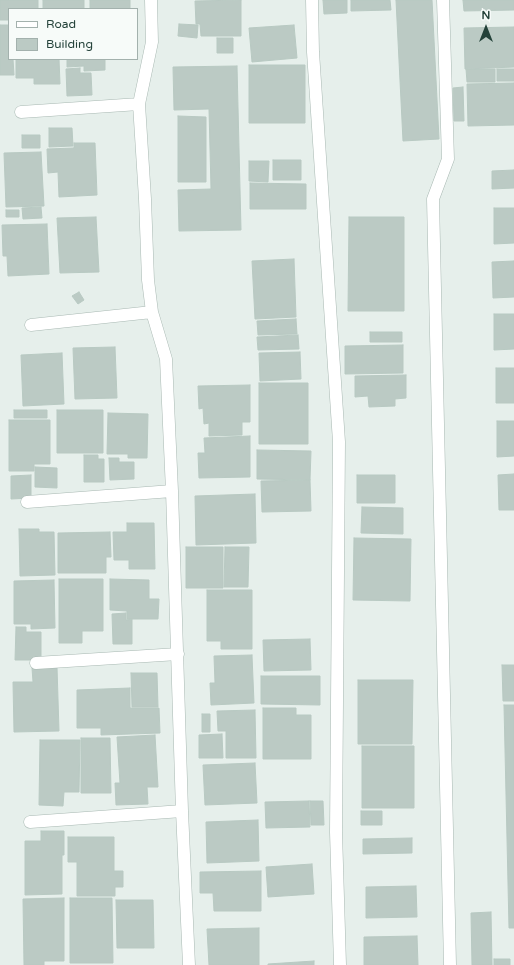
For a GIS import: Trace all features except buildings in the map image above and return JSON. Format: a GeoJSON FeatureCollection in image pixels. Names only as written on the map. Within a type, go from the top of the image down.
{"type":"FeatureCollection","features":[{"type":"Feature","properties":{"kind":"street"},"geometry":{"type":"LineString","coordinates":[[151,0],[152,42],[139,104],[148,280],[152,312],[166,359],[189,965]]}},
{"type":"Feature","properties":{"kind":"street"},"geometry":{"type":"LineString","coordinates":[[312,0],[313,52],[339,442],[336,832],[340,965]]}},
{"type":"Feature","properties":{"kind":"street"},"geometry":{"type":"LineString","coordinates":[[443,0],[448,159],[433,199],[450,965]]}},
{"type":"Feature","properties":{"kind":"street"},"geometry":{"type":"LineString","coordinates":[[21,112],[139,104]]}},
{"type":"Feature","properties":{"kind":"street"},"geometry":{"type":"LineString","coordinates":[[31,325],[152,312]]}},
{"type":"Feature","properties":{"kind":"street"},"geometry":{"type":"LineString","coordinates":[[27,502],[172,491]]}},
{"type":"Feature","properties":{"kind":"street"},"geometry":{"type":"LineString","coordinates":[[36,664],[178,654]]}},
{"type":"Feature","properties":{"kind":"street"},"geometry":{"type":"LineString","coordinates":[[30,822],[182,811]]}}]}
